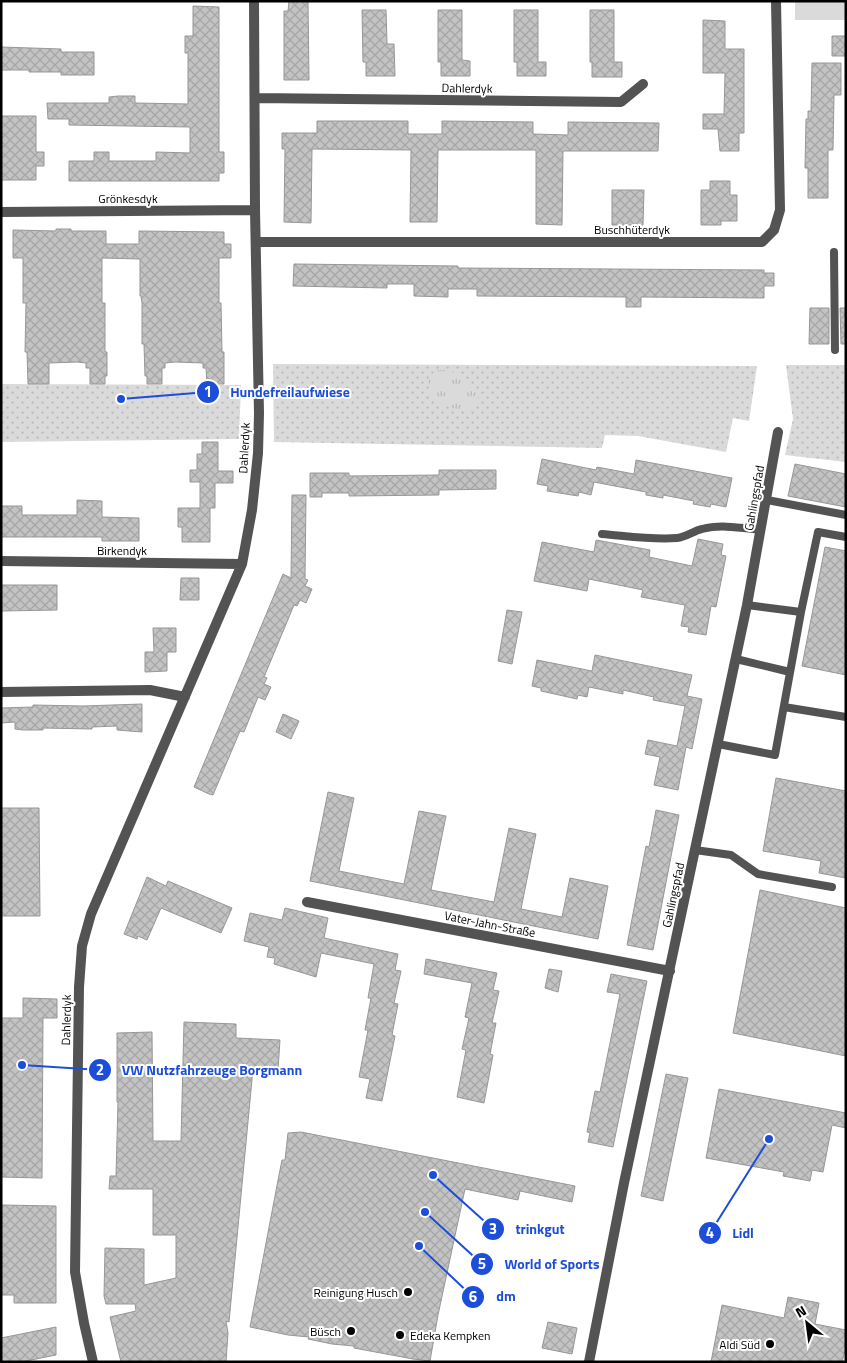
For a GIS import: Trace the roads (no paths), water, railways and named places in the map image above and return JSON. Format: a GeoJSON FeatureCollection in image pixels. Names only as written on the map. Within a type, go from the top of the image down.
{"type":"FeatureCollection","features":[{"type":"Feature","properties":{"kind":"street","name":"Dahlerdyk"},"geometry":{"type":"LineString","coordinates":[[93,1362],[75,1272],[79,987],[82,946],[91,914],[242,564],[252,510],[258,453],[259,404],[255,210],[254,1]]}},
{"type":"Feature","properties":{"kind":"street","name":"Buschhüterdyk"},"geometry":{"type":"LineString","coordinates":[[256,242],[762,242],[774,230],[780,210],[776,1]]}},
{"type":"Feature","properties":{"kind":"street","name":"Dahlerdyk"},"geometry":{"type":"LineString","coordinates":[[255,98],[621,102],[643,84]]}},
{"type":"Feature","properties":{"kind":"street","name":"Grönkesdyk"},"geometry":{"type":"LineString","coordinates":[[1,212],[255,210]]}},
{"type":"Feature","properties":{"kind":"street","name":"Gahlingspfad"},"geometry":{"type":"LineString","coordinates":[[589,1362],[624,1183],[747,605],[778,432]]}},
{"type":"Feature","properties":{"kind":"street","name":"Birkendyk"},"geometry":{"type":"LineString","coordinates":[[1,561],[242,564]]}},
{"type":"Feature","properties":{"kind":"street"},"geometry":{"type":"LineString","coordinates":[[1,692],[150,690],[185,697]]}},
{"type":"Feature","properties":{"kind":"street","name":"Vater-Jahn-Straße"},"geometry":{"type":"LineString","coordinates":[[306,902],[670,971]]}},
{"type":"Feature","properties":{"kind":"lane"},"geometry":{"type":"LineString","coordinates":[[834,252],[835,350]]}},
{"type":"Feature","properties":{"kind":"lane"},"geometry":{"type":"LineString","coordinates":[[767,500],[846,515]]}},
{"type":"Feature","properties":{"kind":"lane"},"geometry":{"type":"LineString","coordinates":[[602,534],[672,539],[683,538],[700,529],[714,527],[761,530]]}},
{"type":"Feature","properties":{"kind":"lane"},"geometry":{"type":"LineString","coordinates":[[718,744],[775,755],[801,612],[818,532],[846,537]]}},
{"type":"Feature","properties":{"kind":"lane"},"geometry":{"type":"LineString","coordinates":[[747,605],[801,612]]}},
{"type":"Feature","properties":{"kind":"lane"},"geometry":{"type":"LineString","coordinates":[[736,659],[790,672]]}},
{"type":"Feature","properties":{"kind":"lane"},"geometry":{"type":"LineString","coordinates":[[784,707],[846,717]]}},
{"type":"Feature","properties":{"kind":"lane"},"geometry":{"type":"LineString","coordinates":[[695,850],[731,855],[758,874],[832,887]]}},
{"type":"Feature","properties":{"kind":"place","name":"Hundefreilaufwiese"},"geometry":{"type":"Point","coordinates":[121,399]}},
{"type":"Feature","properties":{"kind":"place","name":"VW Nutzfahrzeuge Borgmann"},"geometry":{"type":"Point","coordinates":[22,1065]}},
{"type":"Feature","properties":{"kind":"place","name":"Lidl"},"geometry":{"type":"Point","coordinates":[769,1139]}},
{"type":"Feature","properties":{"kind":"place","name":"trinkgut"},"geometry":{"type":"Point","coordinates":[433,1175]}},
{"type":"Feature","properties":{"kind":"place","name":"World of Sports"},"geometry":{"type":"Point","coordinates":[425,1212]}},
{"type":"Feature","properties":{"kind":"place","name":"dm"},"geometry":{"type":"Point","coordinates":[419,1246]}},
{"type":"Feature","properties":{"kind":"place","name":"Reinigung Husch"},"geometry":{"type":"Point","coordinates":[408,1292]}},
{"type":"Feature","properties":{"kind":"place","name":"Büsch"},"geometry":{"type":"Point","coordinates":[351,1331]}},
{"type":"Feature","properties":{"kind":"place","name":"Edeka Kempken"},"geometry":{"type":"Point","coordinates":[400,1335]}},
{"type":"Feature","properties":{"kind":"place","name":"Aldi Süd"},"geometry":{"type":"Point","coordinates":[770,1344]}}]}
